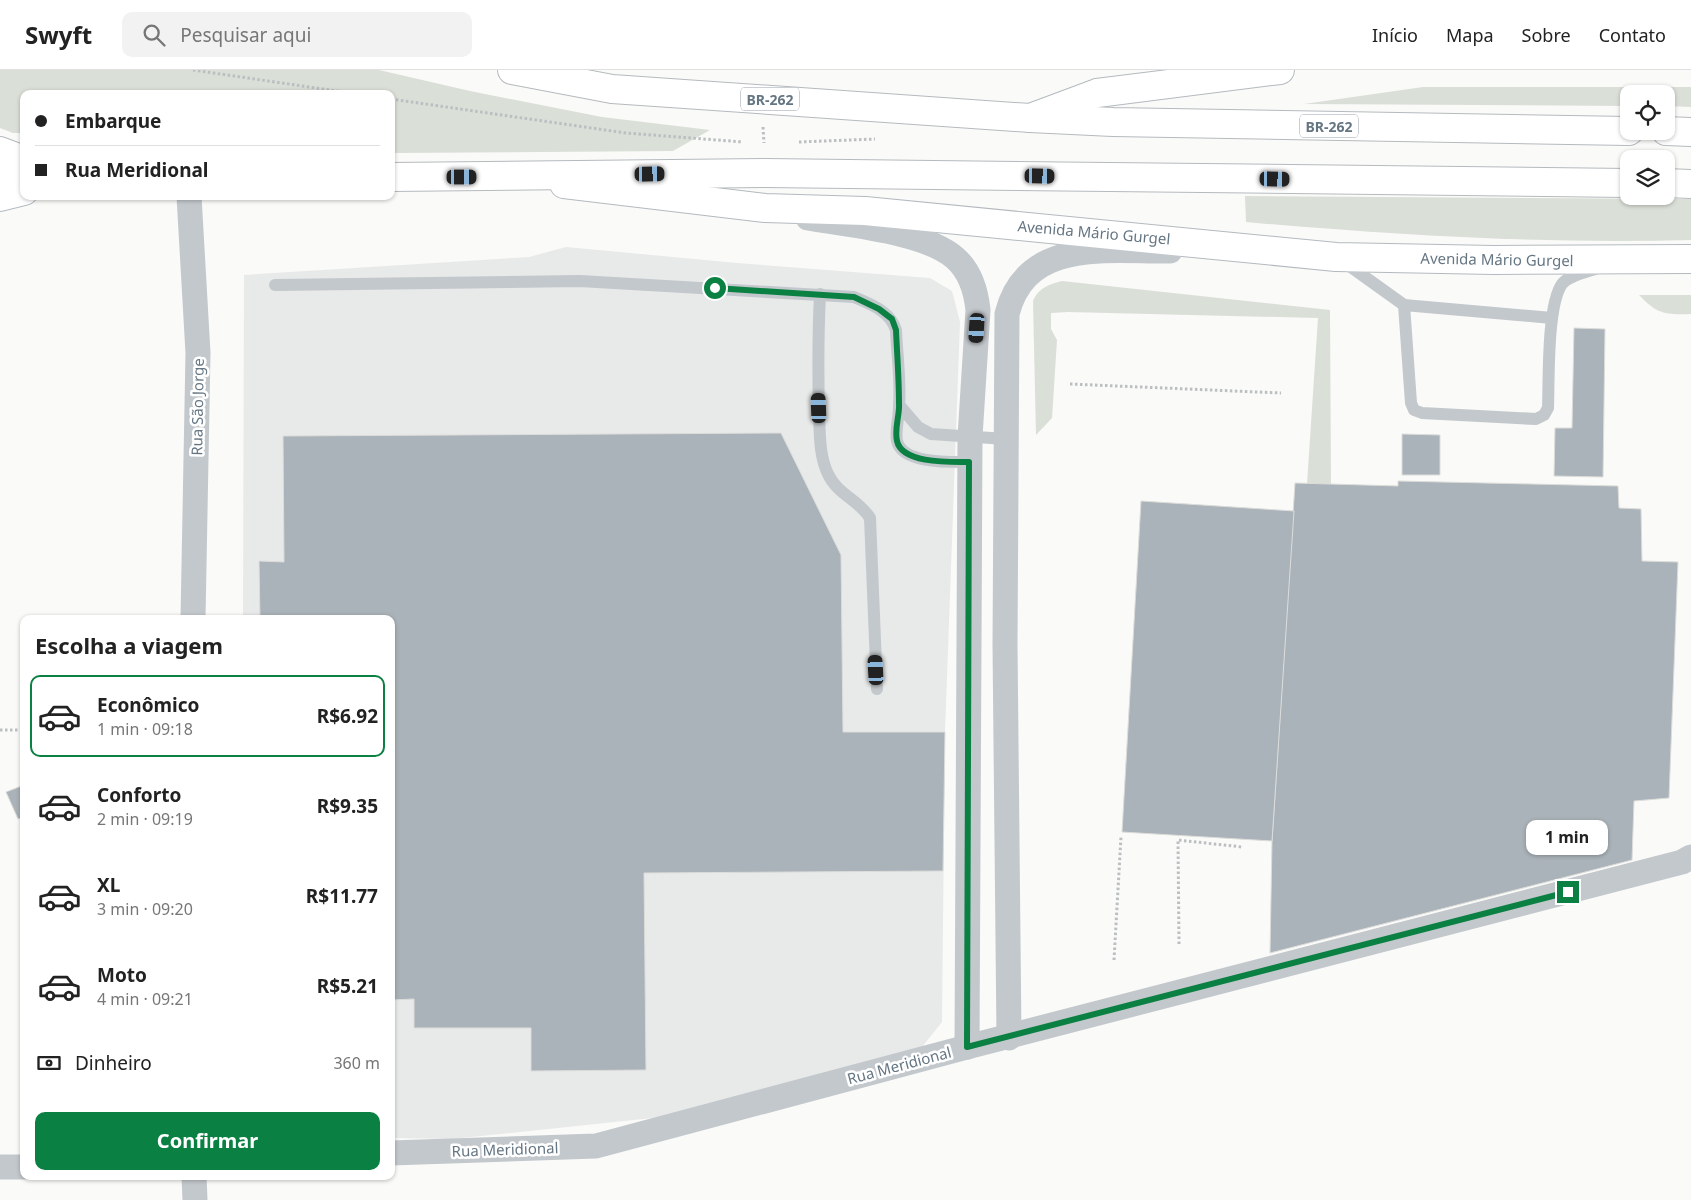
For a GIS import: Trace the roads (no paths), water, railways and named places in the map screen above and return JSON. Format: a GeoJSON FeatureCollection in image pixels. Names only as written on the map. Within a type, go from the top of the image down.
{"type":"FeatureCollection","features":[{"type":"Feature","properties":{"kind":"main road","name":"BR-262"},"geometry":{"type":"LineString","coordinates":[[512,70],[612,89],[1030,118],[1113,122],[1620,130]]}},
{"type":"Feature","properties":{"kind":"main road","name":"BR-262"},"geometry":{"type":"LineString","coordinates":[[1030,118],[1097,93],[1246,71],[1280,70]]}},
{"type":"Feature","properties":{"kind":"main road"},"geometry":{"type":"LineString","coordinates":[[1675,131],[1691,132]]}},
{"type":"Feature","properties":{"kind":"main road"},"geometry":{"type":"LineString","coordinates":[[0,151],[20,158]]}},
{"type":"Feature","properties":{"kind":"main road","name":"Avenida Mário Gurgel"},"geometry":{"type":"LineString","coordinates":[[395,177],[765,172],[1620,183]]}},
{"type":"Feature","properties":{"kind":"main road"},"geometry":{"type":"LineString","coordinates":[[0,173],[20,175]]}},
{"type":"Feature","properties":{"kind":"main road","name":"Avenida Mário Gurgel"},"geometry":{"type":"LineString","coordinates":[[498,177],[765,208],[874,212],[1336,256],[1494,260],[1691,259]]}},
{"type":"Feature","properties":{"kind":"main road"},"geometry":{"type":"LineString","coordinates":[[1675,183],[1691,184]]}},
{"type":"Feature","properties":{"kind":"main road"},"geometry":{"type":"LineString","coordinates":[[0,197],[20,192]]}},
{"type":"Feature","properties":{"kind":"street"},"geometry":{"type":"LineString","coordinates":[[1207,70],[1246,71]]}},
{"type":"Feature","properties":{"kind":"street","name":"Rua São Jorge"},"geometry":{"type":"LineString","coordinates":[[189,200],[198,353],[193,615]]}},
{"type":"Feature","properties":{"kind":"street"},"geometry":{"type":"LineString","coordinates":[[730,203],[916,238],[947,252],[956,259],[971,281],[978,310],[969,462],[967,1047]]}},
{"type":"Feature","properties":{"kind":"street"},"geometry":{"type":"LineString","coordinates":[[1009,1038],[1005,644],[1007,314],[1010,301],[1018,286],[1036,266],[1046,260],[1083,252],[1260,249]]}},
{"type":"Feature","properties":{"kind":"street","name":"Rua Meridional"},"geometry":{"type":"LineString","coordinates":[[395,1153],[596,1146],[967,1047],[1009,1038],[1682,862],[1691,857]]}},
{"type":"Feature","properties":{"kind":"street"},"geometry":{"type":"LineString","coordinates":[[0,1167],[20,1167]]}},
{"type":"Feature","properties":{"kind":"street"},"geometry":{"type":"LineString","coordinates":[[194,1180],[195,1200]]}},
{"type":"Feature","properties":{"kind":"lane"},"geometry":{"type":"LineString","coordinates":[[1336,256],[1404,305],[1552,318]]}},
{"type":"Feature","properties":{"kind":"lane"},"geometry":{"type":"LineString","coordinates":[[1404,305],[1411,403],[1414,410],[1422,413],[1536,419],[1544,415],[1548,408],[1552,318],[1562,284],[1568,279],[1619,260]]}},
{"type":"Feature","properties":{"kind":"lane"},"geometry":{"type":"LineString","coordinates":[[275,285],[580,281],[854,297],[879,309],[892,319],[896,330],[899,405],[897,440],[901,449],[916,458],[942,462],[969,462]]}},
{"type":"Feature","properties":{"kind":"lane"},"geometry":{"type":"LineString","coordinates":[[820,294],[817,350],[821,447],[828,475],[842,493],[863,507],[870,518],[877,689]]}},
{"type":"Feature","properties":{"kind":"lane"},"geometry":{"type":"LineString","coordinates":[[899,405],[918,427],[931,434],[1006,439]]}}]}
